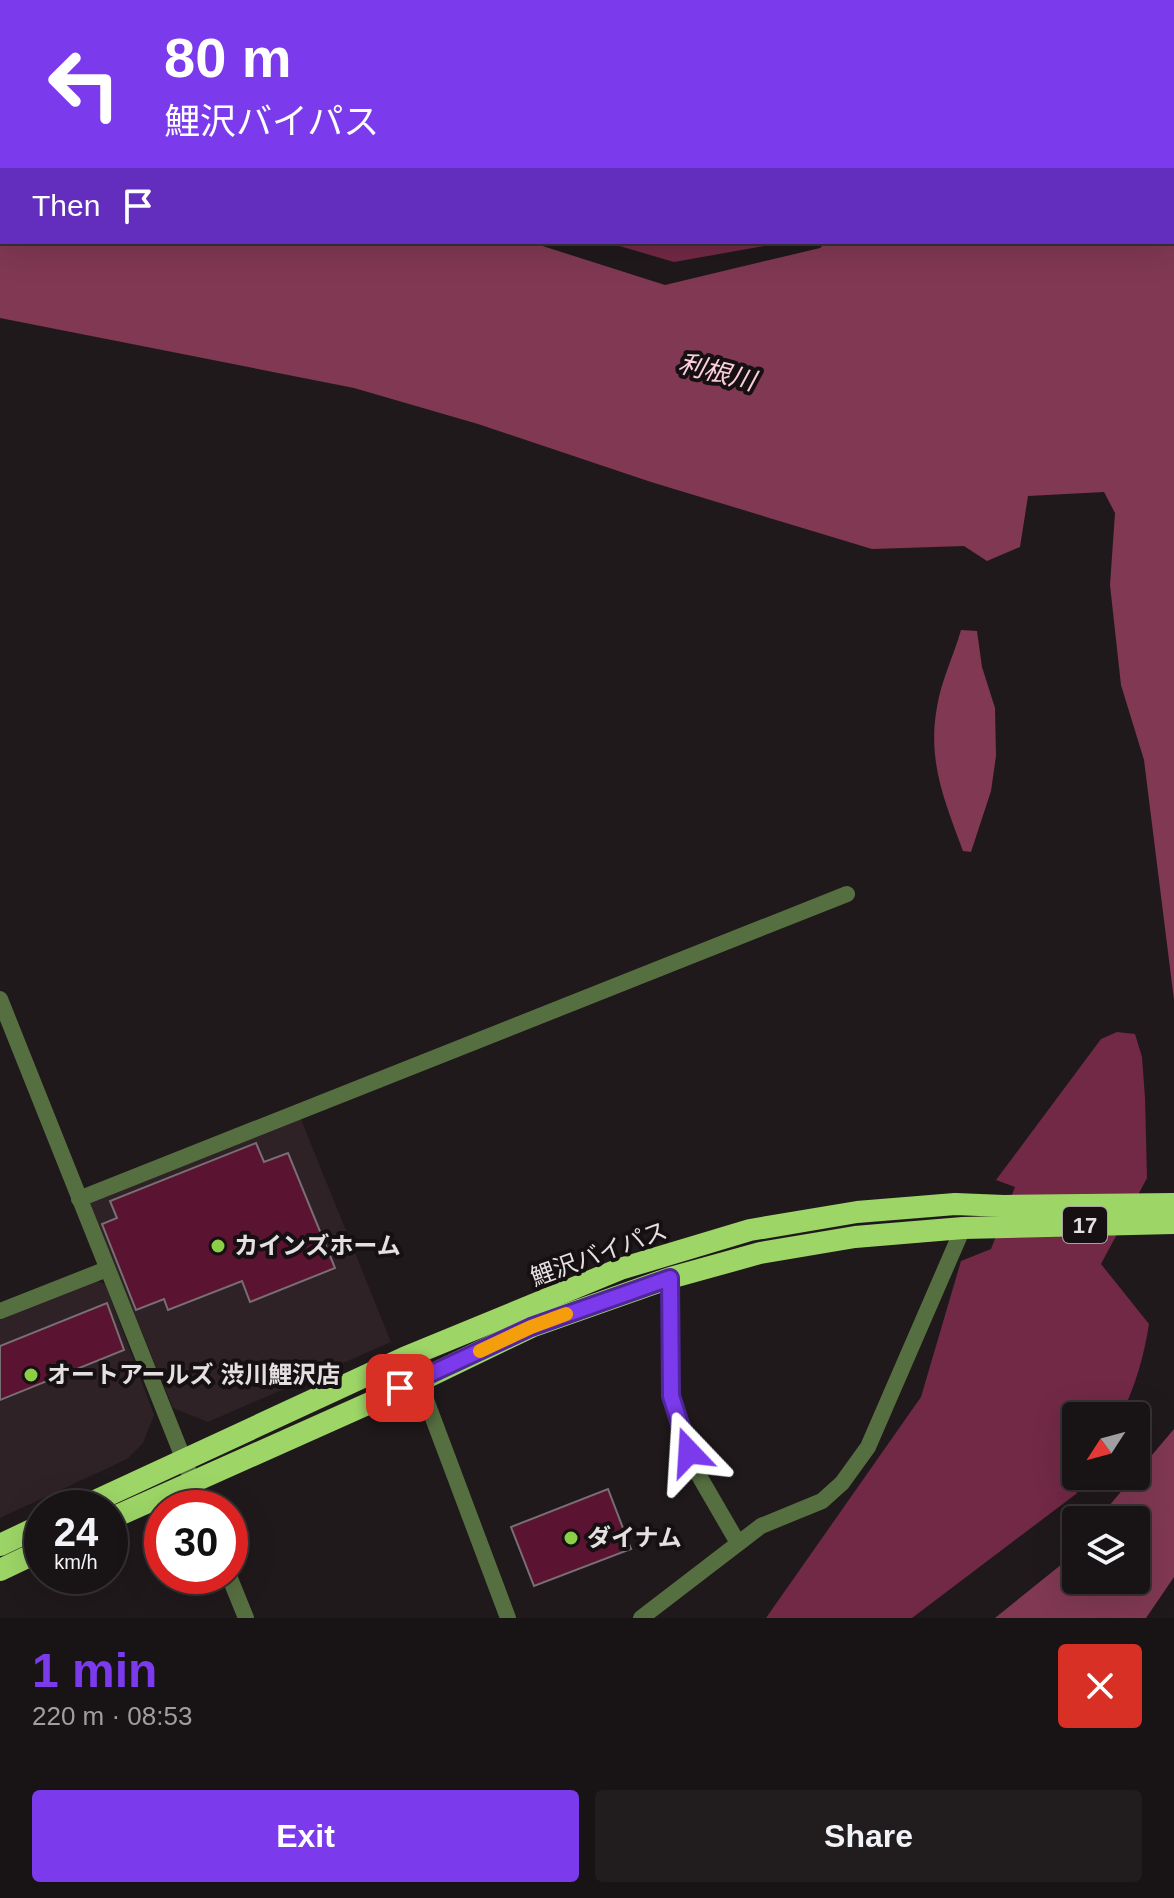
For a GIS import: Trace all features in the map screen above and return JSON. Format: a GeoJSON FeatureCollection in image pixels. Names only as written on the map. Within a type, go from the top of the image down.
{"type":"FeatureCollection","features":[{"type":"Feature","properties":{"kind":"highway","name":"鯉沢バイパス"},"geometry":{"type":"LineString","coordinates":[[128,1508],[188,1470],[404,1358],[620,1269],[750,1230],[857,1212],[955,1204],[1000,1217],[1174,1223]]}},
{"type":"Feature","properties":{"kind":"highway","name":"鯉沢バイパス"},"geometry":{"type":"LineString","coordinates":[[128,1491],[419,1381],[531,1327],[670,1278],[760,1253],[855,1237],[963,1228],[1000,1217],[1174,1204]]}},
{"type":"Feature","properties":{"kind":"highway"},"geometry":{"type":"LineString","coordinates":[[0,1545],[24,1534]]}},
{"type":"Feature","properties":{"kind":"highway"},"geometry":{"type":"LineString","coordinates":[[0,1570],[24,1559]]}},
{"type":"Feature","properties":{"kind":"street"},"geometry":{"type":"LineString","coordinates":[[79,1199],[847,894]]}},
{"type":"Feature","properties":{"kind":"street"},"geometry":{"type":"LineString","coordinates":[[0,999],[196,1490]]}},
{"type":"Feature","properties":{"kind":"street"},"geometry":{"type":"LineString","coordinates":[[641,1618],[761,1526],[822,1501],[842,1483],[868,1447],[963,1228]]}},
{"type":"Feature","properties":{"kind":"street"},"geometry":{"type":"LineString","coordinates":[[0,1311],[107,1269]]}},
{"type":"Feature","properties":{"kind":"street"},"geometry":{"type":"LineString","coordinates":[[670,1278],[671,1396],[698,1474],[738,1543]]}},
{"type":"Feature","properties":{"kind":"street"},"geometry":{"type":"LineString","coordinates":[[419,1381],[508,1618]]}},
{"type":"Feature","properties":{"kind":"street"},"geometry":{"type":"LineString","coordinates":[[236,1594],[246,1618]]}},
{"type":"Feature","properties":{"kind":"shaded area"},"geometry":{"type":"Polygon","coordinates":[[[613,244],[776,244],[674,262],[613,244]]]}},
{"type":"Feature","properties":{"kind":"shaded area"},"geometry":{"type":"Polygon","coordinates":[[[1117,1032],[1135,1034],[1142,1057],[1147,1178],[1101,1264],[1149,1324],[1127,1402],[1062,1402],[1062,1490],[1078,1490],[912,1618],[766,1618],[921,1397],[961,1261],[991,1249],[1015,1187],[996,1180],[1101,1039],[1117,1032]]]}},
{"type":"Feature","properties":{"kind":"shaded area"},"geometry":{"type":"Polygon","coordinates":[[[300,1117],[391,1342],[208,1422],[173,1408],[90,1205],[93,1199],[300,1117]]]}},
{"type":"Feature","properties":{"kind":"shaded area"},"geometry":{"type":"Polygon","coordinates":[[[93,1280],[105,1284],[154,1415],[143,1443],[127,1459],[60,1490],[24,1490],[24,1507],[0,1518],[0,1317],[93,1280]]]}},
{"type":"Feature","properties":{"kind":"water","name":"利根川"},"geometry":{"type":"Polygon","coordinates":[[[0,244],[536,244],[665,285],[820,248],[825,244],[1174,244],[1174,1000],[1144,760],[1121,685],[1110,585],[1115,513],[1104,492],[1028,496],[1020,547],[987,561],[964,546],[872,549],[651,482],[478,424],[354,388],[0,318],[0,244]]]}},
{"type":"Feature","properties":{"kind":"water"},"geometry":{"type":"Polygon","coordinates":[[[961,630],[977,631],[982,667],[995,708],[996,756],[991,791],[971,852],[963,851],[950,815],[934,745],[939,697],[961,630]]]}},
{"type":"Feature","properties":{"kind":"water"},"geometry":{"type":"Polygon","coordinates":[[[1174,1429],[1174,1577],[1146,1618],[995,1618],[1062,1564],[1062,1594],[1150,1594],[1150,1506],[1109,1506],[1122,1490],[1150,1490],[1150,1457],[1174,1429]]]}},
{"type":"Feature","properties":{"kind":"building","name":"カインズホーム"},"geometry":{"type":"Polygon","coordinates":[[[256,1143],[264,1162],[288,1153],[335,1268],[250,1302],[242,1281],[168,1310],[164,1299],[136,1310],[102,1224],[117,1218],[110,1201],[256,1143]]]}},
{"type":"Feature","properties":{"kind":"building","name":"オートアールズ 渋川鯉沢店"},"geometry":{"type":"Polygon","coordinates":[[[107,1303],[124,1350],[0,1400],[0,1346],[107,1303]]]}},
{"type":"Feature","properties":{"kind":"building","name":"ダイナム"},"geometry":{"type":"Polygon","coordinates":[[[608,1489],[631,1549],[534,1586],[511,1527],[608,1489]]]}},
{"type":"Feature","properties":{"kind":"slow traffic"},"geometry":{"type":"LineString","coordinates":[[480,1351],[566,1314]]}},
{"type":"Feature","properties":{"kind":"place","name":"カインズホーム"},"geometry":{"type":"Point","coordinates":[218,1246]}},
{"type":"Feature","properties":{"kind":"place","name":"オートアールズ 渋川鯉沢店"},"geometry":{"type":"Point","coordinates":[31,1375]}},
{"type":"Feature","properties":{"kind":"place","name":"ダイナム"},"geometry":{"type":"Point","coordinates":[571,1538]}},
{"type":"Feature","properties":{"kind":"route"},"geometry":{"type":"LineString","coordinates":[[400,1388],[531,1327],[670,1278],[671,1396],[689,1452]]}}]}
